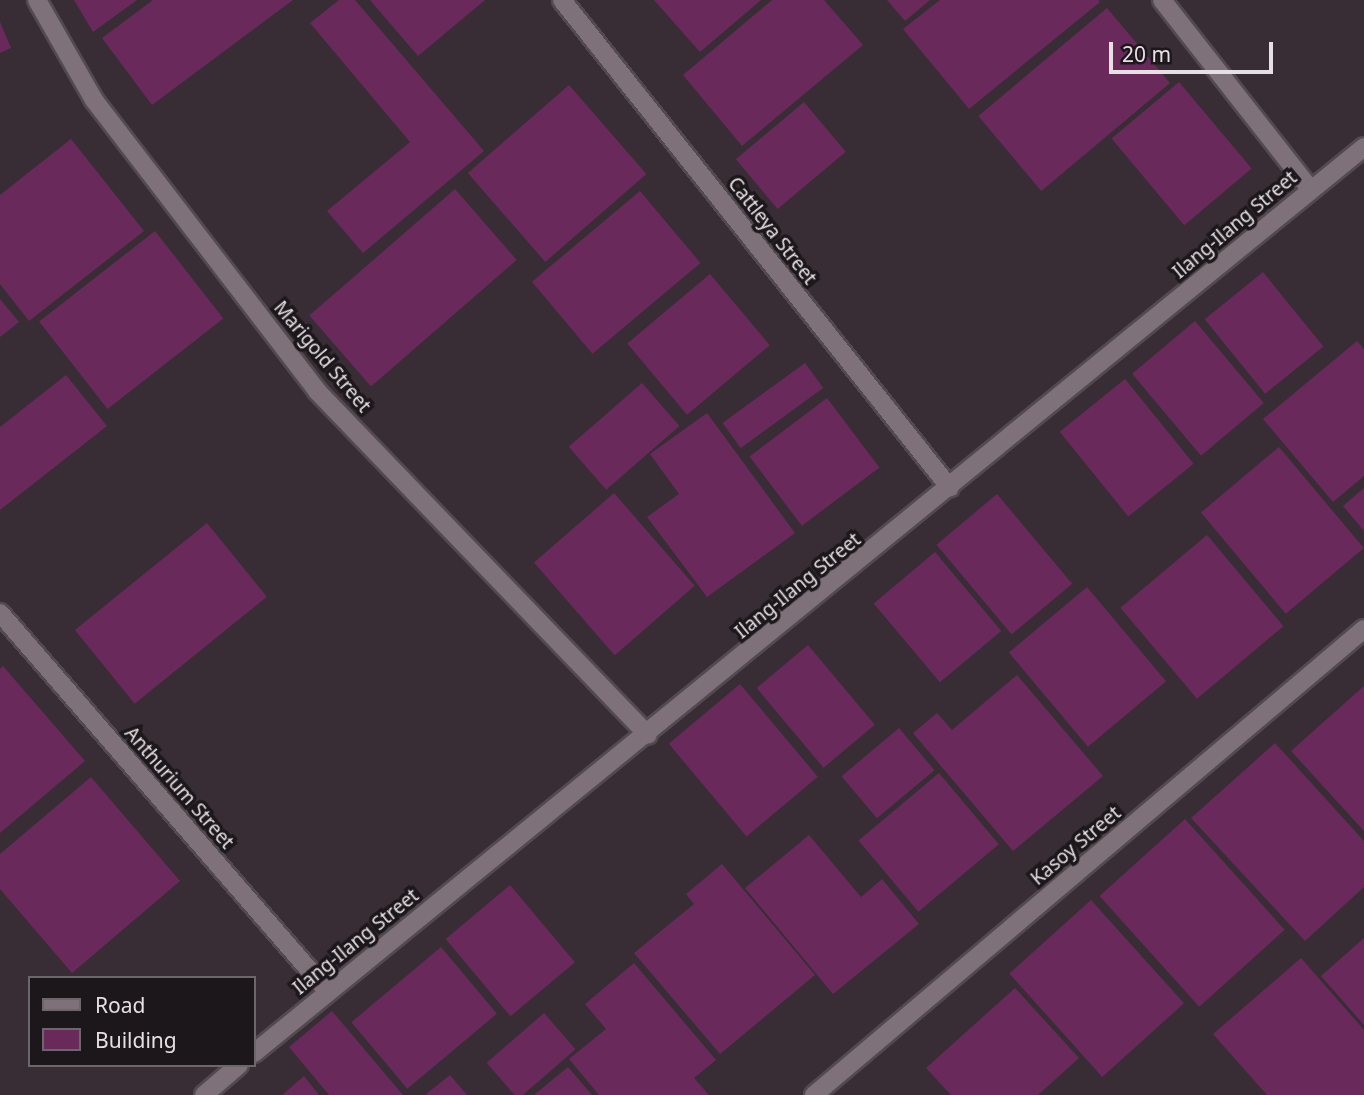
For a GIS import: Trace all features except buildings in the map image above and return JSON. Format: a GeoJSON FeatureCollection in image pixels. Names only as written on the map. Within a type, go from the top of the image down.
{"type":"FeatureCollection","features":[{"type":"Feature","properties":{"kind":"street","name":"Marigold Street"},"geometry":{"type":"LineString","coordinates":[[37,0],[93,100],[317,391],[648,735]]}},
{"type":"Feature","properties":{"kind":"street","name":"Cattleya Street"},"geometry":{"type":"LineString","coordinates":[[562,0],[950,488]]}},
{"type":"Feature","properties":{"kind":"street"},"geometry":{"type":"LineString","coordinates":[[1162,0],[1311,190]]}},
{"type":"Feature","properties":{"kind":"street","name":"Ilang-Ilang Street"},"geometry":{"type":"LineString","coordinates":[[256,1051],[327,991],[648,735],[1364,147]]}},
{"type":"Feature","properties":{"kind":"street","name":"Anthurium Street"},"geometry":{"type":"LineString","coordinates":[[0,613],[327,991]]}},
{"type":"Feature","properties":{"kind":"street","name":"Kasoy Street"},"geometry":{"type":"LineString","coordinates":[[814,1095],[1364,629]]}},
{"type":"Feature","properties":{"kind":"street"},"geometry":{"type":"LineString","coordinates":[[204,1095],[237,1067]]}}]}
